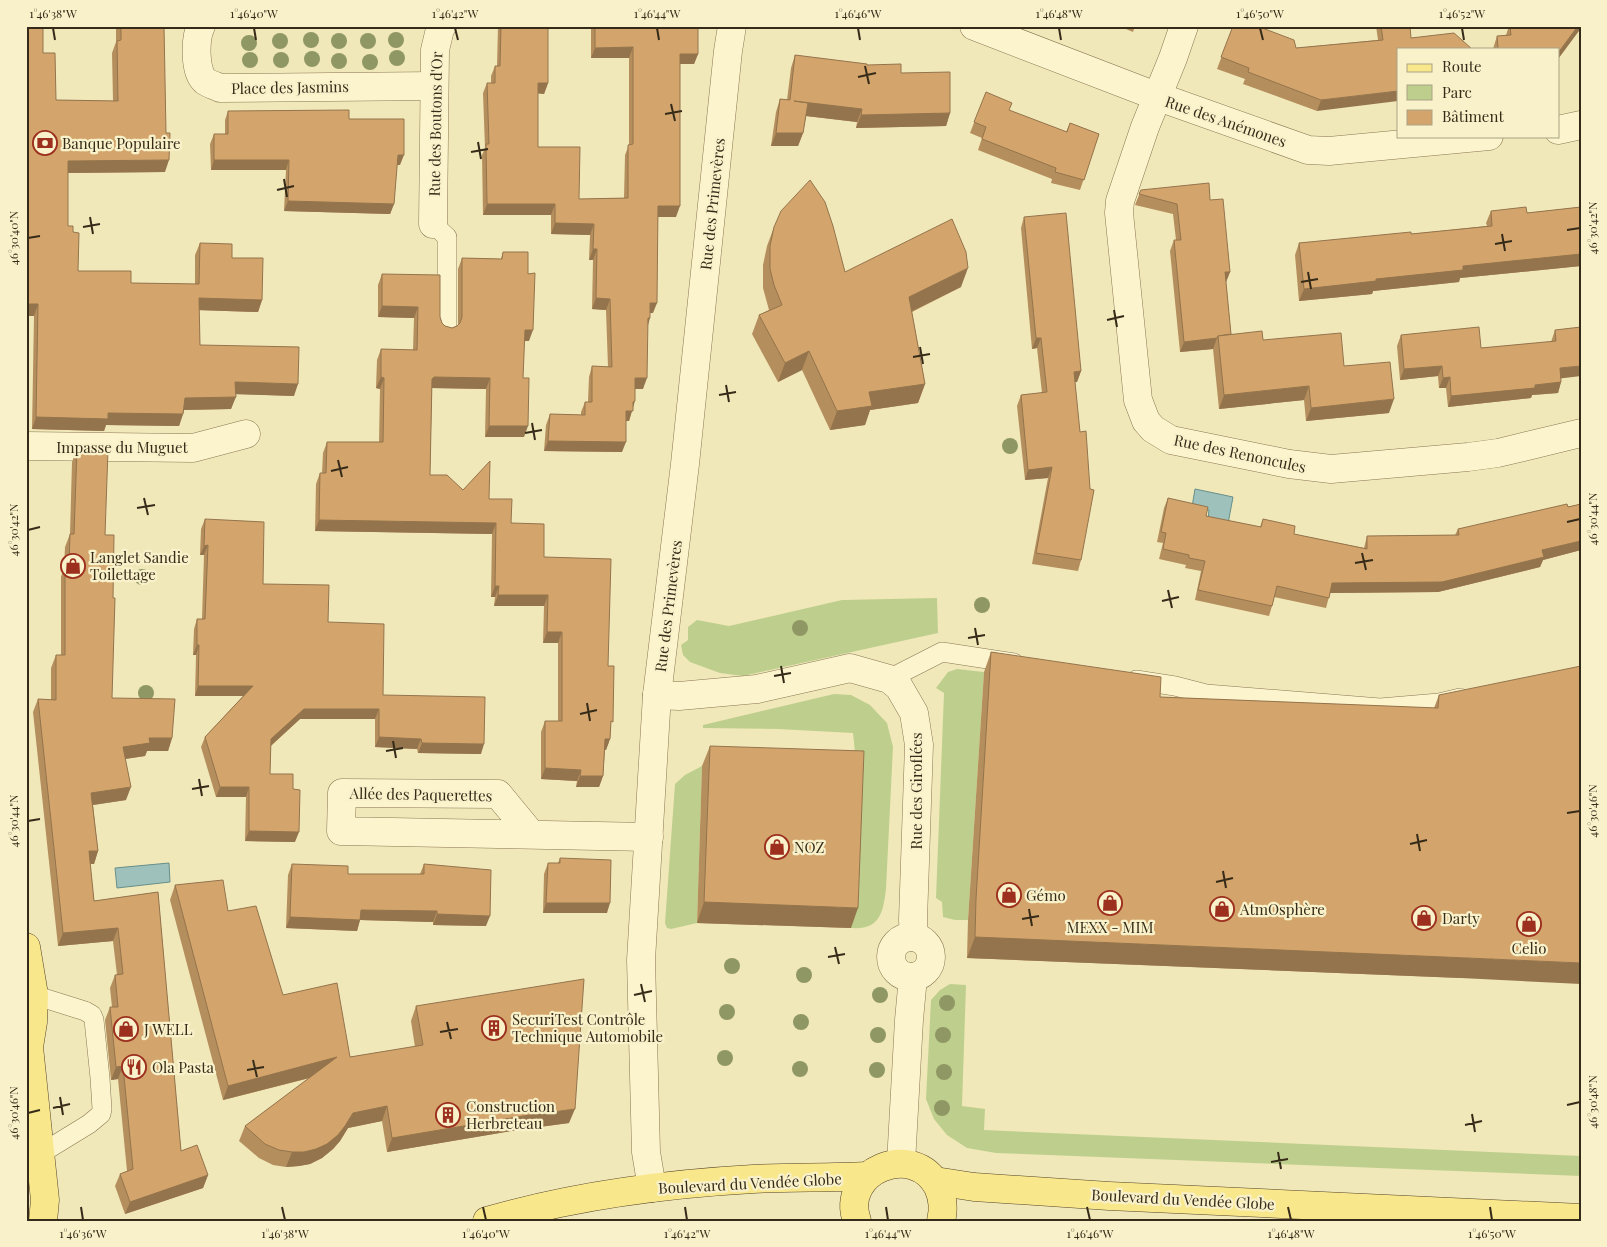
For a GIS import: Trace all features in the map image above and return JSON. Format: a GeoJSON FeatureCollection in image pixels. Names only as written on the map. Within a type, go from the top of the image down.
{"type":"FeatureCollection","features":[{"type":"Feature","properties":{"kind":"main road"},"geometry":{"type":"LineString","coordinates":[[26,947],[34,994],[33,1022],[28,1044],[48,1214]]}},
{"type":"Feature","properties":{"kind":"main road"},"geometry":{"type":"LineString","coordinates":[[857,1221],[854,1202],[859,1188],[867,1176],[883,1167],[901,1163],[914,1166],[926,1172],[935,1181],[942,1196],[944,1212],[941,1221]]}},
{"type":"Feature","properties":{"kind":"main road","name":"Boulevard du Vendée Globe"},"geometry":{"type":"LineString","coordinates":[[487,1221],[546,1206],[652,1188],[754,1179],[867,1176]]}},
{"type":"Feature","properties":{"kind":"main road","name":"Boulevard du Vendée Globe"},"geometry":{"type":"LineString","coordinates":[[935,1181],[974,1187],[1109,1196],[1581,1218]]}},
{"type":"Feature","properties":{"kind":"street","name":"Place des Jasmins"},"geometry":{"type":"LineString","coordinates":[[201,26],[197,33],[197,67],[204,80],[220,88],[434,86]]}},
{"type":"Feature","properties":{"kind":"street","name":"Rue des Primevères"},"geometry":{"type":"LineString","coordinates":[[652,1188],[646,1152],[640,960],[658,695],[683,483],[732,26]]}},
{"type":"Feature","properties":{"kind":"street","name":"Rue des Anémones"},"geometry":{"type":"LineString","coordinates":[[974,26],[1156,96],[1308,150],[1329,151],[1468,138]]}},
{"type":"Feature","properties":{"kind":"street","name":"Rue des Renoncules"},"geometry":{"type":"LineString","coordinates":[[1184,26],[1173,58],[1156,96],[1120,201],[1119,213],[1138,400],[1146,420],[1153,429],[1171,440],[1289,464],[1331,470],[1491,454],[1581,433]]}},
{"type":"Feature","properties":{"kind":"street","name":"Rue des Boutons d'Or"},"geometry":{"type":"LineString","coordinates":[[433,224],[435,50],[439,27]]}},
{"type":"Feature","properties":{"kind":"street"},"geometry":{"type":"LineString","coordinates":[[1560,130],[1581,125]]}},
{"type":"Feature","properties":{"kind":"street","name":"Impasse du Muguet"},"geometry":{"type":"LineString","coordinates":[[26,446],[193,448],[246,434]]}},
{"type":"Feature","properties":{"kind":"street"},"geometry":{"type":"LineString","coordinates":[[658,695],[679,696],[757,689],[850,668],[889,679]]}},
{"type":"Feature","properties":{"kind":"street","name":"Rue des Giroflées"},"geometry":{"type":"LineString","coordinates":[[889,679],[899,687],[914,713],[919,745],[914,937],[908,937],[897,942],[893,948],[891,958],[894,967],[899,973],[904,976],[913,977],[908,1020],[901,1163]]}},
{"type":"Feature","properties":{"kind":"street","name":"Allée des Paquerettes"},"geometry":{"type":"LineString","coordinates":[[531,834],[498,794],[342,793],[341,831],[649,837]]}},
{"type":"Feature","properties":{"kind":"lane"},"geometry":{"type":"LineString","coordinates":[[433,224],[447,237],[447,328]]}},
{"type":"Feature","properties":{"kind":"lane"},"geometry":{"type":"LineString","coordinates":[[889,679],[942,652],[1030,665]]}},
{"type":"Feature","properties":{"kind":"lane"},"geometry":{"type":"LineString","coordinates":[[1117,678],[1176,686],[1206,694],[1380,708],[1439,703],[1477,694]]}},
{"type":"Feature","properties":{"kind":"lane"},"geometry":{"type":"LineString","coordinates":[[34,994],[92,1015],[101,1093],[101,1114],[89,1124],[40,1154]]}},
{"type":"Feature","properties":{"kind":"green space"},"geometry":{"type":"Polygon","coordinates":[[[937,598],[938,633],[743,676],[720,673],[690,662],[683,655],[681,645],[688,640],[688,627],[697,620],[729,626],[842,600],[937,598]]]}},
{"type":"Feature","properties":{"kind":"green space"},"geometry":{"type":"Polygon","coordinates":[[[957,669],[984,672],[968,920],[955,920],[943,917],[942,902],[936,898],[944,693],[936,688],[948,672],[957,669]]]}},
{"type":"Feature","properties":{"kind":"green space"},"geometry":{"type":"Polygon","coordinates":[[[834,694],[851,695],[870,705],[887,723],[893,747],[885,898],[881,912],[874,923],[861,928],[851,928],[857,772],[853,733],[703,728],[703,725],[834,694]]]}},
{"type":"Feature","properties":{"kind":"green space"},"geometry":{"type":"Polygon","coordinates":[[[702,766],[697,923],[671,929],[667,928],[665,923],[675,784],[685,775],[702,766]]]}},
{"type":"Feature","properties":{"kind":"green space"},"geometry":{"type":"Polygon","coordinates":[[[950,984],[966,985],[962,1106],[985,1109],[984,1130],[1581,1156],[1581,1176],[996,1153],[967,1148],[947,1135],[934,1119],[926,1099],[931,1000],[940,990],[950,984]]]}},
{"type":"Feature","properties":{"kind":"water"},"geometry":{"type":"Polygon","coordinates":[[[1195,489],[1233,497],[1228,524],[1208,520],[1209,510],[1192,507],[1195,489]]]}},
{"type":"Feature","properties":{"kind":"water"},"geometry":{"type":"Polygon","coordinates":[[[169,863],[170,882],[117,888],[115,868],[169,863]]]}},
{"type":"Feature","properties":{"kind":"building"},"geometry":{"type":"Polygon","coordinates":[[[26,26],[43,26],[43,53],[55,53],[56,100],[118,101],[117,41],[121,40],[121,26],[164,26],[166,133],[170,133],[169,160],[68,161],[68,226],[73,226],[73,232],[79,233],[78,271],[131,271],[131,283],[199,284],[200,243],[232,244],[232,258],[263,258],[262,300],[199,298],[200,345],[299,347],[298,384],[235,382],[236,397],[185,398],[183,414],[108,413],[108,419],[36,417],[38,304],[26,304],[26,26]]]}},
{"type":"Feature","properties":{"kind":"building"},"geometry":{"type":"Polygon","coordinates":[[[501,26],[548,26],[548,83],[538,83],[538,147],[580,147],[579,199],[628,198],[628,145],[633,144],[633,47],[595,48],[595,26],[698,26],[698,54],[680,54],[680,206],[658,206],[657,303],[650,303],[650,318],[648,318],[647,378],[635,378],[633,411],[626,411],[626,442],[548,441],[550,414],[585,415],[585,402],[592,402],[592,366],[612,367],[610,299],[596,298],[597,249],[593,249],[594,224],[555,223],[555,204],[487,204],[486,144],[489,144],[487,83],[495,83],[495,66],[500,66],[501,26]]]}},
{"type":"Feature","properties":{"kind":"building"},"geometry":{"type":"Polygon","coordinates":[[[1233,26],[1257,26],[1294,40],[1296,48],[1383,40],[1381,26],[1410,26],[1411,38],[1454,33],[1471,48],[1397,48],[1397,91],[1321,100],[1248,72],[1249,68],[1221,57],[1233,26]]]}},
{"type":"Feature","properties":{"kind":"building"},"geometry":{"type":"Polygon","coordinates":[[[1510,26],[1578,26],[1560,50],[1560,48],[1498,48],[1497,36],[1511,35],[1510,26]]]}},
{"type":"Feature","properties":{"kind":"building"},"geometry":{"type":"Polygon","coordinates":[[[795,55],[867,65],[901,64],[901,73],[950,72],[950,113],[861,115],[862,109],[794,101],[808,103],[803,133],[776,133],[780,99],[790,100],[795,55]]]}},
{"type":"Feature","properties":{"kind":"building"},"geometry":{"type":"Polygon","coordinates":[[[986,92],[1012,103],[1009,110],[1067,132],[1070,123],[1099,134],[1084,180],[1055,172],[1056,168],[982,139],[986,127],[974,122],[986,92]]]}},
{"type":"Feature","properties":{"kind":"building"},"geometry":{"type":"Polygon","coordinates":[[[349,110],[349,119],[404,119],[404,155],[398,155],[394,204],[288,201],[289,160],[214,160],[214,134],[228,134],[228,111],[349,110]]]}},
{"type":"Feature","properties":{"kind":"building"},"geometry":{"type":"Polygon","coordinates":[[[810,180],[825,202],[845,272],[952,219],[966,252],[968,268],[909,297],[925,384],[869,392],[872,406],[837,411],[809,351],[785,363],[759,315],[782,305],[770,269],[770,246],[774,227],[781,211],[810,180]]]}},
{"type":"Feature","properties":{"kind":"building"},"geometry":{"type":"Polygon","coordinates":[[[1209,183],[1210,200],[1223,199],[1230,272],[1225,272],[1231,334],[1218,336],[1217,338],[1184,342],[1174,240],[1181,240],[1177,204],[1139,194],[1141,190],[1209,183]]]}},
{"type":"Feature","properties":{"kind":"building"},"geometry":{"type":"Polygon","coordinates":[[[1526,207],[1527,213],[1581,207],[1581,254],[1463,266],[1463,270],[1304,289],[1299,243],[1492,226],[1491,211],[1526,207]]]}},
{"type":"Feature","properties":{"kind":"building"},"geometry":{"type":"Polygon","coordinates":[[[1066,213],[1081,371],[1074,372],[1080,432],[1086,431],[1090,489],[1094,490],[1081,560],[1036,553],[1052,467],[1028,470],[1021,395],[1047,392],[1041,338],[1036,338],[1024,217],[1066,213]]]}},
{"type":"Feature","properties":{"kind":"building"},"geometry":{"type":"Polygon","coordinates":[[[503,252],[528,252],[528,274],[535,273],[533,330],[525,330],[523,378],[529,378],[528,426],[489,426],[490,378],[434,377],[432,379],[430,475],[447,475],[463,490],[490,461],[489,499],[512,499],[511,523],[544,524],[544,557],[611,559],[608,666],[614,666],[613,722],[611,721],[610,739],[605,739],[603,776],[580,776],[581,770],[545,768],[545,721],[562,721],[562,632],[547,632],[548,595],[498,595],[499,586],[495,586],[496,523],[319,520],[320,473],[326,473],[327,442],[383,442],[384,378],[381,377],[381,349],[417,350],[418,307],[382,306],[382,274],[440,275],[440,317],[445,326],[452,328],[460,323],[462,317],[462,258],[502,259],[503,252]]]}},
{"type":"Feature","properties":{"kind":"building"},"geometry":{"type":"Polygon","coordinates":[[[1479,327],[1481,348],[1556,341],[1555,330],[1581,327],[1581,366],[1560,368],[1561,382],[1535,385],[1535,388],[1451,396],[1450,377],[1443,378],[1442,366],[1404,369],[1401,335],[1479,327]]]}},
{"type":"Feature","properties":{"kind":"building"},"geometry":{"type":"Polygon","coordinates":[[[1262,331],[1263,340],[1341,333],[1344,366],[1390,362],[1394,399],[1311,408],[1309,386],[1224,395],[1218,336],[1262,331]]]}},
{"type":"Feature","properties":{"kind":"building"},"geometry":{"type":"Polygon","coordinates":[[[77,449],[108,450],[105,535],[114,535],[113,598],[115,598],[112,698],[175,699],[172,738],[149,738],[150,743],[123,747],[131,787],[91,793],[98,851],[89,851],[94,901],[158,892],[181,1151],[197,1145],[208,1175],[130,1202],[120,1174],[133,1169],[123,1066],[116,1067],[110,1007],[118,1007],[115,975],[123,974],[118,928],[63,933],[38,699],[56,700],[56,655],[65,655],[65,564],[69,565],[70,534],[74,534],[77,449]]]}},
{"type":"Feature","properties":{"kind":"building"},"geometry":{"type":"Polygon","coordinates":[[[1168,498],[1208,507],[1206,516],[1261,527],[1263,519],[1295,526],[1294,534],[1367,549],[1367,536],[1459,535],[1458,529],[1567,504],[1568,507],[1581,504],[1581,541],[1542,550],[1544,557],[1442,582],[1332,583],[1329,598],[1277,586],[1272,606],[1198,590],[1205,561],[1189,558],[1189,555],[1163,549],[1166,533],[1161,532],[1168,498]]]}},
{"type":"Feature","properties":{"kind":"building"},"geometry":{"type":"Polygon","coordinates":[[[205,519],[264,522],[263,584],[329,585],[328,622],[384,624],[383,695],[485,697],[484,744],[422,743],[421,739],[379,737],[379,709],[304,709],[271,739],[270,774],[293,774],[293,789],[300,790],[299,832],[249,831],[249,787],[220,787],[205,737],[253,686],[198,686],[199,645],[197,645],[197,619],[205,619],[208,545],[204,546],[205,519]]]}},
{"type":"Feature","properties":{"kind":"building"},"geometry":{"type":"Polygon","coordinates":[[[991,652],[1161,677],[1160,697],[1438,708],[1439,695],[1581,666],[1581,963],[975,937],[991,652]]]}},
{"type":"Feature","properties":{"kind":"building","name":"NOZ"},"geometry":{"type":"Polygon","coordinates":[[[710,746],[864,751],[858,908],[704,902],[710,746]]]}},
{"type":"Feature","properties":{"kind":"building"},"geometry":{"type":"Polygon","coordinates":[[[560,858],[611,860],[610,903],[546,903],[548,863],[560,863],[560,858]]]}},
{"type":"Feature","properties":{"kind":"building"},"geometry":{"type":"Polygon","coordinates":[[[292,864],[348,866],[348,874],[424,874],[424,864],[491,870],[490,916],[437,914],[437,911],[361,910],[360,920],[290,917],[292,864]]]}},
{"type":"Feature","properties":{"kind":"building"},"geometry":{"type":"Polygon","coordinates":[[[223,880],[228,911],[256,906],[283,995],[337,983],[350,1057],[423,1045],[416,1006],[584,979],[575,1109],[392,1138],[387,1106],[353,1113],[338,1135],[327,1144],[316,1149],[292,1152],[279,1150],[265,1144],[245,1126],[337,1057],[228,1086],[175,885],[223,880]]]}},
{"type":"Feature","properties":{"kind":"place","name":"Banque Populaire"},"geometry":{"type":"Point","coordinates":[45,143]}},
{"type":"Feature","properties":{"kind":"place","name":"Langlet Sandie Toilettage"},"geometry":{"type":"Point","coordinates":[73,566]}},
{"type":"Feature","properties":{"kind":"place","name":"NOZ"},"geometry":{"type":"Point","coordinates":[777,847]}},
{"type":"Feature","properties":{"kind":"place","name":"Gémo"},"geometry":{"type":"Point","coordinates":[1009,895]}},
{"type":"Feature","properties":{"kind":"place","name":"MEXX - MIM"},"geometry":{"type":"Point","coordinates":[1110,903]}},
{"type":"Feature","properties":{"kind":"place","name":"AtmOsphère"},"geometry":{"type":"Point","coordinates":[1222,909]}},
{"type":"Feature","properties":{"kind":"place","name":"Darty"},"geometry":{"type":"Point","coordinates":[1424,918]}},
{"type":"Feature","properties":{"kind":"place","name":"Celio"},"geometry":{"type":"Point","coordinates":[1529,924]}},
{"type":"Feature","properties":{"kind":"place","name":"SecuriTest Contrôle Technique Automobile"},"geometry":{"type":"Point","coordinates":[494,1028]}},
{"type":"Feature","properties":{"kind":"place","name":"J WELL"},"geometry":{"type":"Point","coordinates":[126,1029]}},
{"type":"Feature","properties":{"kind":"place","name":"Ola Pasta"},"geometry":{"type":"Point","coordinates":[134,1067]}},
{"type":"Feature","properties":{"kind":"place","name":"Construction Herbreteau"},"geometry":{"type":"Point","coordinates":[448,1115]}}]}
